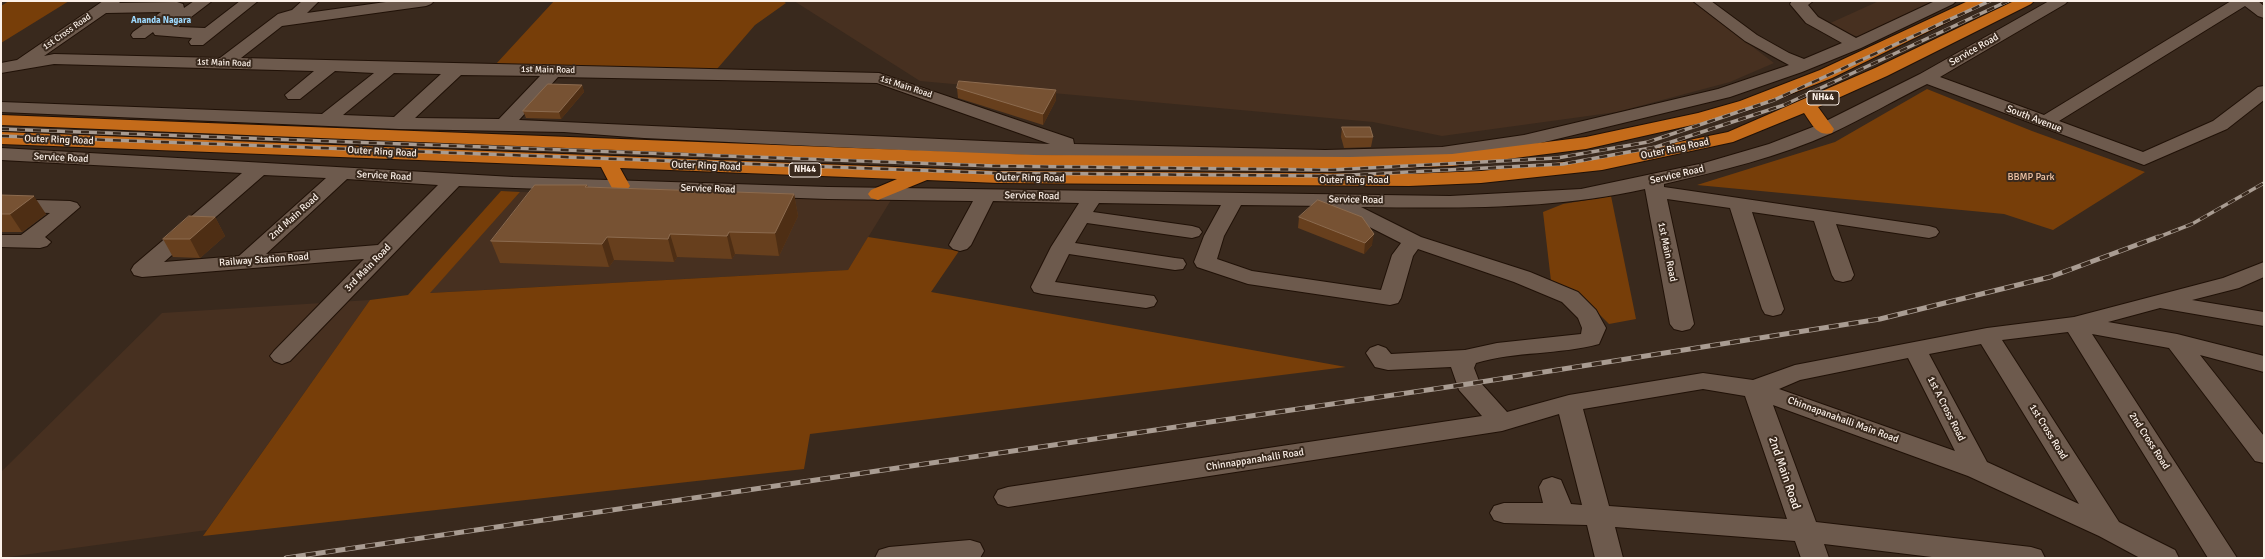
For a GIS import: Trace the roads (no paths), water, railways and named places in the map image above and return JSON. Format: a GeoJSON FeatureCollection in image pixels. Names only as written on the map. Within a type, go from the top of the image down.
{"type":"FeatureCollection","features":[{"type":"Feature","properties":{"kind":"highway","name":"Outer Ring Road"},"geometry":{"type":"LineString","coordinates":[[1,120],[781,152],[1106,162],[1402,162],[1481,157],[1586,143],[1677,124],[1746,105],[1806,72],[1873,52],[1980,1]]}},
{"type":"Feature","properties":{"kind":"highway","name":"Outer Ring Road"},"geometry":{"type":"LineString","coordinates":[[1,138],[926,175],[1104,179],[1409,180],[1541,172],[1609,162],[1709,142],[1767,123],[2026,1]]}},
{"type":"Feature","properties":{"kind":"highway"},"geometry":{"type":"LineString","coordinates":[[2004,12],[2026,20]]}},
{"type":"Feature","properties":{"kind":"highway"},"geometry":{"type":"LineString","coordinates":[[1807,105],[1825,129]]}},
{"type":"Feature","properties":{"kind":"highway"},"geometry":{"type":"LineString","coordinates":[[1677,124],[1670,132],[1681,140],[1709,142]]}},
{"type":"Feature","properties":{"kind":"highway"},"geometry":{"type":"LineString","coordinates":[[1586,143],[1602,145],[1615,152],[1616,156],[1609,162]]}},
{"type":"Feature","properties":{"kind":"highway"},"geometry":{"type":"LineString","coordinates":[[608,163],[620,186]]}},
{"type":"Feature","properties":{"kind":"highway"},"geometry":{"type":"LineString","coordinates":[[878,194],[926,175]]}},
{"type":"Feature","properties":{"kind":"street"},"geometry":{"type":"LineString","coordinates":[[204,1],[162,32],[209,32]]}},
{"type":"Feature","properties":{"kind":"street"},"geometry":{"type":"LineString","coordinates":[[170,62],[250,1]]}},
{"type":"Feature","properties":{"kind":"street"},"geometry":{"type":"LineString","coordinates":[[224,63],[284,17],[298,12],[311,1]]}},
{"type":"Feature","properties":{"kind":"street"},"geometry":{"type":"LineString","coordinates":[[277,22],[426,1]]}},
{"type":"Feature","properties":{"kind":"street"},"geometry":{"type":"LineString","coordinates":[[1701,1],[1752,38],[1761,42],[1806,72]]}},
{"type":"Feature","properties":{"kind":"street"},"geometry":{"type":"LineString","coordinates":[[1806,1],[1798,4],[1812,20],[1855,44]]}},
{"type":"Feature","properties":{"kind":"street"},"geometry":{"type":"LineString","coordinates":[[1,107],[399,123],[505,124],[983,148],[1083,149],[1325,156],[1442,153],[1524,141],[1724,93],[1788,71],[1806,72],[1855,44],[1948,1]]}},
{"type":"Feature","properties":{"kind":"street","name":"Service Road"},"geometry":{"type":"LineString","coordinates":[[1,154],[454,180],[878,194],[1234,200],[1329,199],[1450,202],[1503,200],[1581,194],[1654,186],[1776,148],[1825,129],[1926,78],[2060,1]]}},
{"type":"Feature","properties":{"kind":"street"},"geometry":{"type":"LineString","coordinates":[[2044,123],[2242,1]]}},
{"type":"Feature","properties":{"kind":"street"},"geometry":{"type":"LineString","coordinates":[[2248,1],[2264,13]]}},
{"type":"Feature","properties":{"kind":"street"},"geometry":{"type":"LineString","coordinates":[[108,4],[182,4]]}},
{"type":"Feature","properties":{"kind":"street","name":"1st Cross Road"},"geometry":{"type":"LineString","coordinates":[[21,64],[108,4]]}},
{"type":"Feature","properties":{"kind":"street"},"geometry":{"type":"LineString","coordinates":[[138,35],[182,4]]}},
{"type":"Feature","properties":{"kind":"street"},"geometry":{"type":"LineString","coordinates":[[131,60],[168,32]]}},
{"type":"Feature","properties":{"kind":"street"},"geometry":{"type":"LineString","coordinates":[[1752,38],[1754,42],[1776,58],[1788,71]]}},
{"type":"Feature","properties":{"kind":"street","name":"1st Main Road"},"geometry":{"type":"LineString","coordinates":[[1,68],[54,59],[390,68],[555,70],[879,78],[1083,149]]}},
{"type":"Feature","properties":{"kind":"street"},"geometry":{"type":"LineString","coordinates":[[294,95],[331,66]]}},
{"type":"Feature","properties":{"kind":"street"},"geometry":{"type":"LineString","coordinates":[[326,120],[390,68]]}},
{"type":"Feature","properties":{"kind":"street"},"geometry":{"type":"LineString","coordinates":[[399,123],[457,69]]}},
{"type":"Feature","properties":{"kind":"street"},"geometry":{"type":"LineString","coordinates":[[505,124],[555,70]]}},
{"type":"Feature","properties":{"kind":"street","name":"South Avenue"},"geometry":{"type":"LineString","coordinates":[[1926,78],[2144,159],[2220,125],[2264,91]]}},
{"type":"Feature","properties":{"kind":"street","name":"Railway Station Road"},"geometry":{"type":"LineString","coordinates":[[260,168],[142,270],[385,251]]}},
{"type":"Feature","properties":{"kind":"street","name":"2nd Main Road"},"geometry":{"type":"LineString","coordinates":[[246,261],[342,174]]}},
{"type":"Feature","properties":{"kind":"street","name":"3rd Main Road"},"geometry":{"type":"LineString","coordinates":[[282,356],[454,180]]}},
{"type":"Feature","properties":{"kind":"street"},"geometry":{"type":"LineString","coordinates":[[1654,186],[1739,204],[1929,232]]}},
{"type":"Feature","properties":{"kind":"street","name":"1st Main Road"},"geometry":{"type":"LineString","coordinates":[[1654,186],[1682,324]]}},
{"type":"Feature","properties":{"kind":"street"},"geometry":{"type":"LineString","coordinates":[[960,244],[986,196]]}},
{"type":"Feature","properties":{"kind":"street"},"geometry":{"type":"LineString","coordinates":[[1092,197],[1062,247],[1042,287],[1146,301]]}},
{"type":"Feature","properties":{"kind":"street"},"geometry":{"type":"LineString","coordinates":[[1329,199],[1414,240],[1522,277],[1570,297],[1588,315],[1594,328],[1591,339],[1571,345],[1484,351],[1466,358],[1388,362],[1383,361],[1378,353]]}},
{"type":"Feature","properties":{"kind":"street"},"geometry":{"type":"LineString","coordinates":[[1234,200],[1214,236],[1205,262],[1248,277],[1390,298],[1403,254],[1414,240]]}},
{"type":"Feature","properties":{"kind":"street"},"geometry":{"type":"LineString","coordinates":[[1739,204],[1773,308]]}},
{"type":"Feature","properties":{"kind":"street"},"geometry":{"type":"LineString","coordinates":[[1,205],[70,207],[35,242],[1,241]]}},
{"type":"Feature","properties":{"kind":"street"},"geometry":{"type":"LineString","coordinates":[[1081,216],[1192,232]]}},
{"type":"Feature","properties":{"kind":"street"},"geometry":{"type":"LineString","coordinates":[[1823,217],[1843,275]]}},
{"type":"Feature","properties":{"kind":"street"},"geometry":{"type":"LineString","coordinates":[[1062,247],[1175,264]]}},
{"type":"Feature","properties":{"kind":"street"},"geometry":{"type":"LineString","coordinates":[[1754,389],[1795,373],[1987,335],[2074,324],[2231,283],[2264,269]]}},
{"type":"Feature","properties":{"kind":"street"},"geometry":{"type":"LineString","coordinates":[[2159,301],[2264,319]]}},
{"type":"Feature","properties":{"kind":"street"},"geometry":{"type":"LineString","coordinates":[[2074,324],[2177,342],[2264,364]]}},
{"type":"Feature","properties":{"kind":"street","name":"2nd Cross Road"},"geometry":{"type":"LineString","coordinates":[[2074,324],[2224,558]]}},
{"type":"Feature","properties":{"kind":"street","name":"1st Cross Road"},"geometry":{"type":"LineString","coordinates":[[1987,335],[2109,530]]}},
{"type":"Feature","properties":{"kind":"street"},"geometry":{"type":"LineString","coordinates":[[2177,342],[2264,454]]}},
{"type":"Feature","properties":{"kind":"street","name":"1st A Cross Road"},"geometry":{"type":"LineString","coordinates":[[1915,349],[1978,469]]}},
{"type":"Feature","properties":{"kind":"street"},"geometry":{"type":"LineString","coordinates":[[1466,358],[1462,368],[1468,384],[1502,422]]}},
{"type":"Feature","properties":{"kind":"street","name":"Chinnapanahalli Main Road"},"geometry":{"type":"LineString","coordinates":[[1502,422],[1569,403],[1703,381],[1754,389],[1978,469],[2109,530],[2165,558]]}},
{"type":"Feature","properties":{"kind":"street","name":"2nd Main Road"},"geometry":{"type":"LineString","coordinates":[[1754,389],[1815,558]]}},
{"type":"Feature","properties":{"kind":"street"},"geometry":{"type":"LineString","coordinates":[[1569,403],[1609,558]]}},
{"type":"Feature","properties":{"kind":"street","name":"Chinnappanahalli Road"},"geometry":{"type":"LineString","coordinates":[[1008,497],[1502,422]]}},
{"type":"Feature","properties":{"kind":"street"},"geometry":{"type":"LineString","coordinates":[[1552,487],[1560,513]]}},
{"type":"Feature","properties":{"kind":"street"},"geometry":{"type":"LineString","coordinates":[[1504,513],[1598,515],[1805,531],[2031,558]]}},
{"type":"Feature","properties":{"kind":"street"},"geometry":{"type":"LineString","coordinates":[[889,558],[970,551]]}},
{"type":"Feature","properties":{"kind":"railway"},"geometry":{"type":"LineString","coordinates":[[1,129],[995,166],[1330,170],[1557,158],[1648,142],[1774,100],[1990,1]]}},
{"type":"Feature","properties":{"kind":"railway"},"geometry":{"type":"LineString","coordinates":[[1,136],[993,173],[1331,176],[1563,164],[1656,147],[1784,105],[2008,1]]}},
{"type":"Feature","properties":{"kind":"railway"},"geometry":{"type":"LineString","coordinates":[[2156,238],[2192,224],[2264,183]]}},
{"type":"Feature","properties":{"kind":"railway"},"geometry":{"type":"LineString","coordinates":[[286,558],[1468,384],[1880,319],[2050,277],[2158,237]]}},
{"type":"Feature","properties":{"kind":"district","name":"Ananda Nagara"},"geometry":{"type":"Point","coordinates":[161,21]}},
{"type":"Feature","properties":{"kind":"park label","name":"BBMP Park"},"geometry":{"type":"Point","coordinates":[2031,177]}}]}
